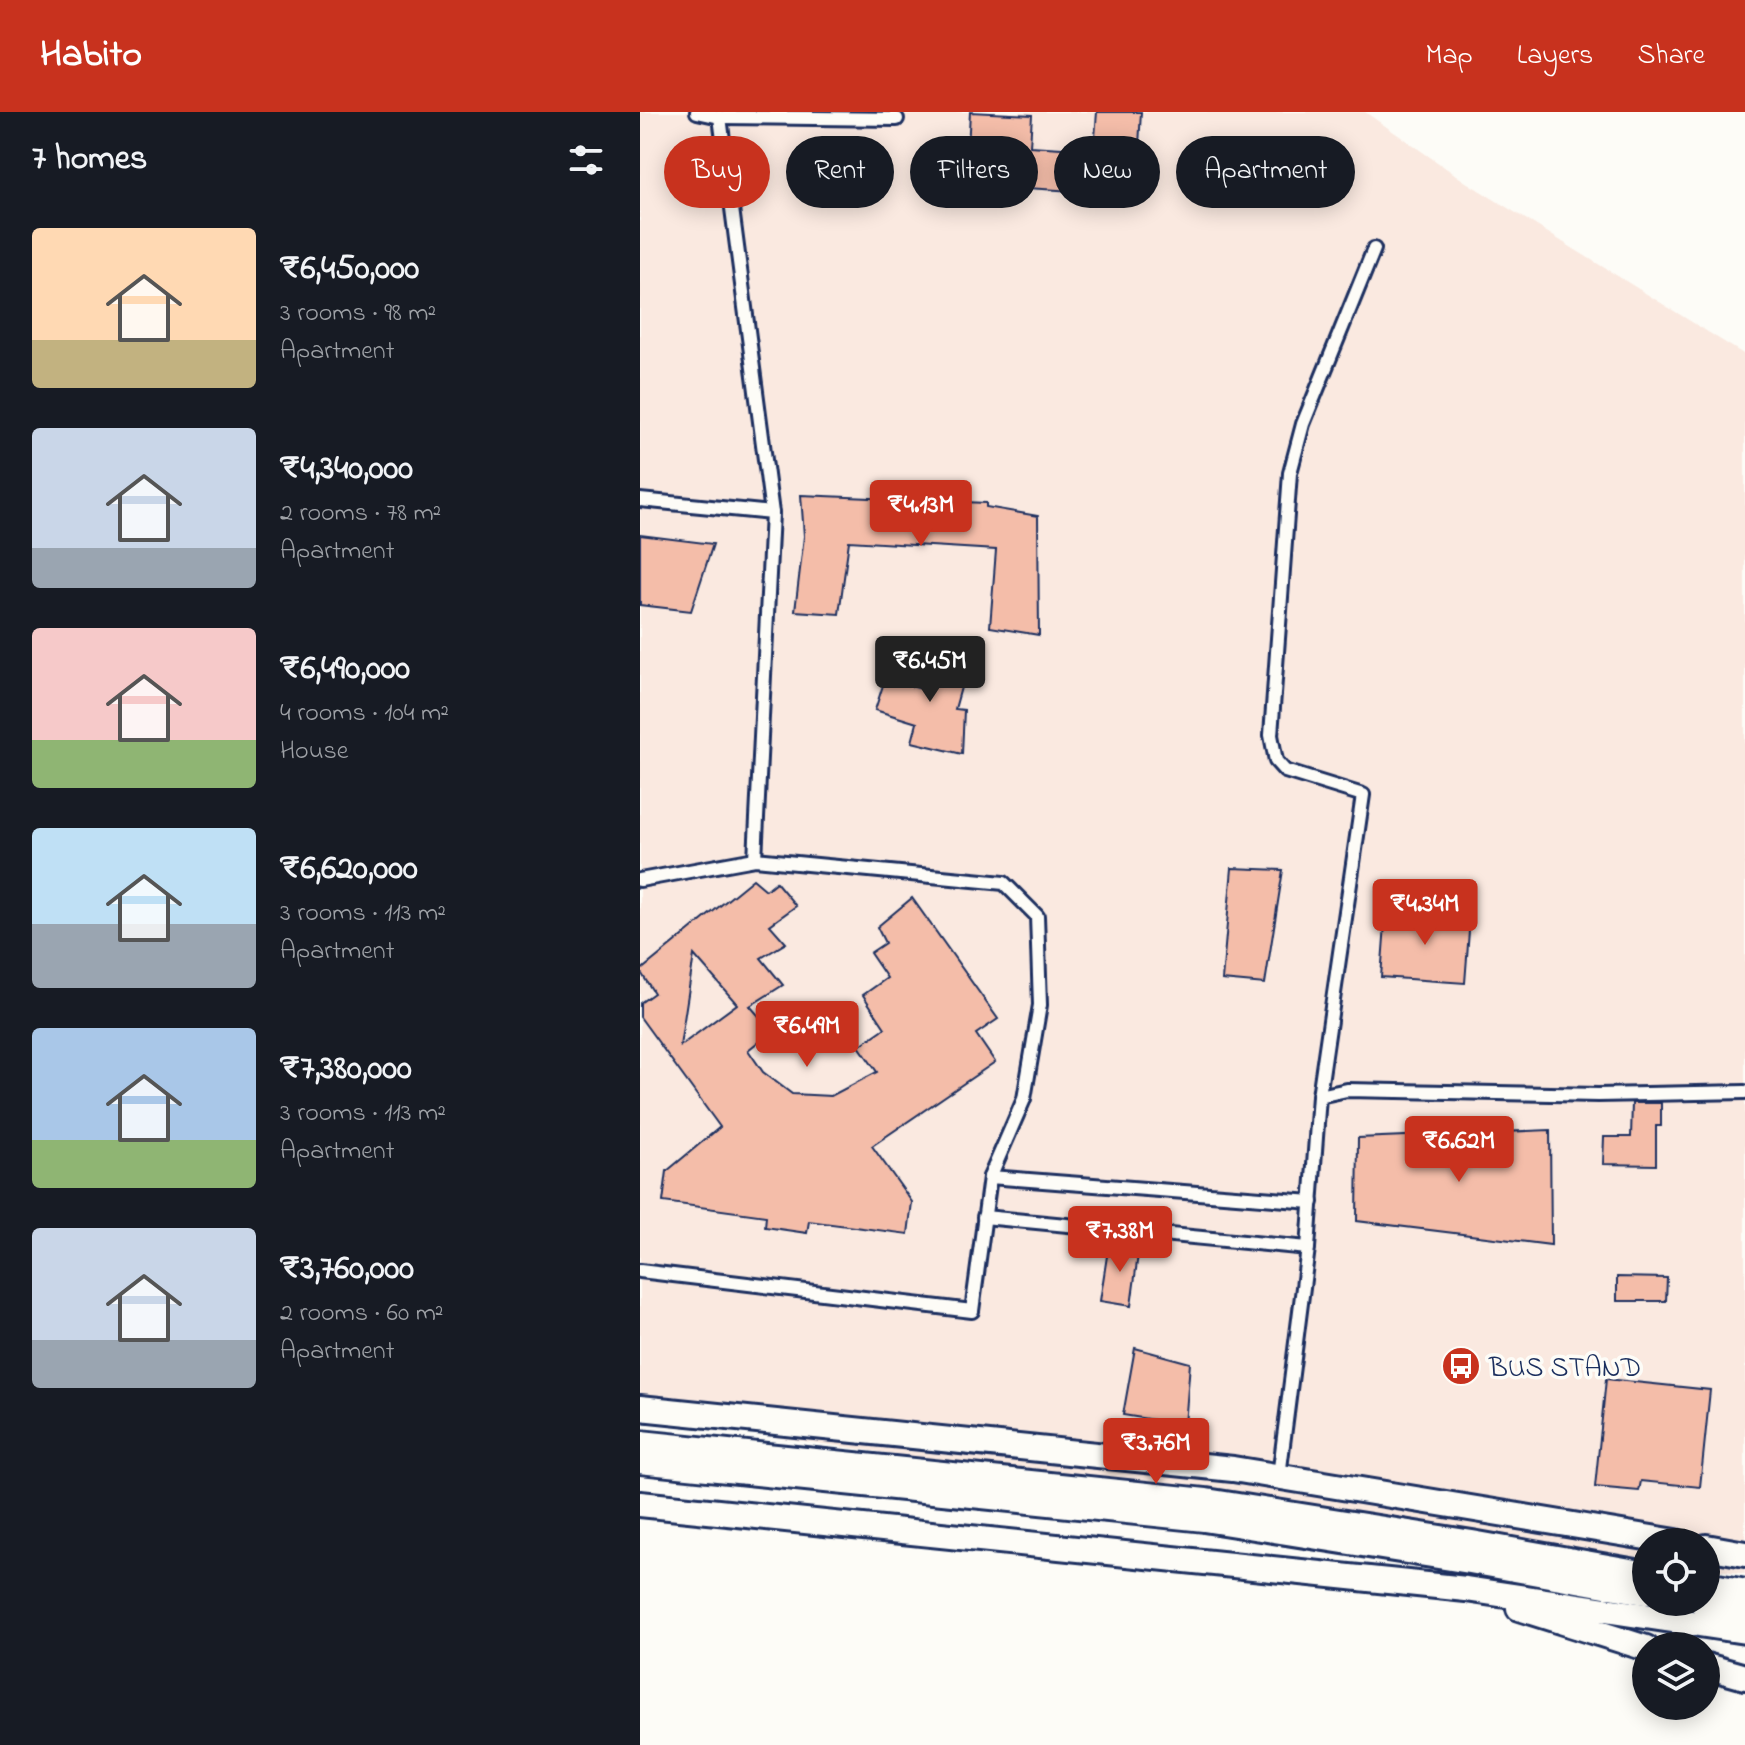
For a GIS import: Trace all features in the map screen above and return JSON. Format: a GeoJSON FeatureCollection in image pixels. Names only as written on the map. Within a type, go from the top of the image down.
{"type":"FeatureCollection","features":[{"type":"Feature","properties":{"kind":"highway"},"geometry":{"type":"LineString","coordinates":[[640,1452],[1205,1510],[1632,1581]]}},
{"type":"Feature","properties":{"kind":"highway"},"geometry":{"type":"LineString","coordinates":[[1720,1597],[1745,1601]]}},
{"type":"Feature","properties":{"kind":"street"},"geometry":{"type":"LineString","coordinates":[[640,1408],[1279,1476],[1632,1535]]}},
{"type":"Feature","properties":{"kind":"street"},"geometry":{"type":"LineString","coordinates":[[640,1504],[1466,1589],[1745,1631]]}},
{"type":"Feature","properties":{"kind":"street"},"geometry":{"type":"LineString","coordinates":[[1720,1550],[1745,1554]]}},
{"type":"Feature","properties":{"kind":"street"},"geometry":{"type":"LineString","coordinates":[[1466,1589],[1632,1643]]}},
{"type":"Feature","properties":{"kind":"street"},"geometry":{"type":"LineString","coordinates":[[1720,1670],[1745,1677]]}},
{"type":"Feature","properties":{"kind":"lane"},"geometry":{"type":"LineString","coordinates":[[697,112],[720,117],[897,119]]}},
{"type":"Feature","properties":{"kind":"lane"},"geometry":{"type":"LineString","coordinates":[[720,117],[772,513],[755,859]]}},
{"type":"Feature","properties":{"kind":"lane"},"geometry":{"type":"LineString","coordinates":[[1279,1476],[1308,1248],[1319,1096],[1363,795],[1285,771],[1276,761],[1271,735],[1290,473],[1303,424],[1374,249]]}},
{"type":"Feature","properties":{"kind":"lane"},"geometry":{"type":"LineString","coordinates":[[640,500],[772,513]]}},
{"type":"Feature","properties":{"kind":"lane"},"geometry":{"type":"LineString","coordinates":[[640,880],[755,859],[1004,883],[1037,916],[1040,1005],[1024,1099],[990,1177],[972,1311],[640,1271]]}},
{"type":"Feature","properties":{"kind":"lane"},"geometry":{"type":"LineString","coordinates":[[1319,1096],[1347,1090],[1598,1095],[1745,1092]]}},
{"type":"Feature","properties":{"kind":"lane"},"geometry":{"type":"LineString","coordinates":[[990,1177],[1312,1202]]}},
{"type":"Feature","properties":{"kind":"lane"},"geometry":{"type":"LineString","coordinates":[[984,1217],[1308,1248]]}},
{"type":"Feature","properties":{"kind":"shaded area"},"geometry":{"type":"Polygon","coordinates":[[[640,112],[1365,112],[1466,182],[1745,355],[1745,1574],[1720,1570],[1720,1528],[1632,1528],[1632,1558],[640,1418],[640,112]]]}},
{"type":"Feature","properties":{"kind":"building"},"geometry":{"type":"Polygon","coordinates":[[[970,112],[1032,115],[1031,136],[969,136],[970,112]]]}},
{"type":"Feature","properties":{"kind":"building"},"geometry":{"type":"Polygon","coordinates":[[[1097,112],[1141,112],[1140,136],[1095,136],[1097,112]]]}},
{"type":"Feature","properties":{"kind":"building"},"geometry":{"type":"Polygon","coordinates":[[[1038,146],[1054,148],[1054,190],[1038,189],[1038,146]]]}},
{"type":"Feature","properties":{"kind":"building"},"geometry":{"type":"Polygon","coordinates":[[[801,495],[986,503],[986,507],[1038,516],[1039,635],[990,627],[996,550],[849,541],[839,614],[795,611],[804,536],[801,495]]]}},
{"type":"Feature","properties":{"kind":"building"},"geometry":{"type":"Polygon","coordinates":[[[640,535],[713,544],[691,611],[640,605],[640,535]]]}},
{"type":"Feature","properties":{"kind":"building"},"geometry":{"type":"Polygon","coordinates":[[[927,654],[967,666],[955,709],[964,710],[962,754],[912,742],[917,723],[875,710],[885,679],[918,688],[927,654]]]}},
{"type":"Feature","properties":{"kind":"building"},"geometry":{"type":"Polygon","coordinates":[[[1232,868],[1283,870],[1265,984],[1222,980],[1232,868]]]}},
{"type":"Feature","properties":{"kind":"building"},"geometry":{"type":"Polygon","coordinates":[[[753,879],[766,890],[776,882],[796,906],[770,925],[786,943],[761,958],[783,985],[750,1006],[772,1031],[748,1050],[763,1072],[792,1094],[831,1096],[877,1072],[859,1046],[885,1028],[863,995],[887,978],[870,953],[885,943],[877,927],[912,898],[998,1019],[976,1034],[995,1062],[872,1146],[912,1202],[908,1234],[809,1221],[807,1233],[765,1227],[766,1216],[663,1202],[667,1171],[720,1127],[640,1017],[640,1003],[654,993],[640,971],[753,879]],[[694,955],[680,1046],[737,1004],[694,955]]]}},
{"type":"Feature","properties":{"kind":"building"},"geometry":{"type":"Polygon","coordinates":[[[1386,911],[1470,918],[1465,983],[1381,977],[1386,911]]]}},
{"type":"Feature","properties":{"kind":"building"},"geometry":{"type":"Polygon","coordinates":[[[1632,1103],[1661,1103],[1661,1126],[1656,1126],[1656,1165],[1603,1164],[1604,1137],[1631,1137],[1632,1103]]]}},
{"type":"Feature","properties":{"kind":"building"},"geometry":{"type":"Polygon","coordinates":[[[1550,1130],[1551,1245],[1357,1221],[1358,1138],[1550,1130]]]}},
{"type":"Feature","properties":{"kind":"building"},"geometry":{"type":"Polygon","coordinates":[[[1109,1243],[1139,1247],[1131,1306],[1100,1301],[1109,1243]]]}},
{"type":"Feature","properties":{"kind":"building"},"geometry":{"type":"Polygon","coordinates":[[[1617,1277],[1667,1278],[1666,1301],[1617,1301],[1617,1277]]]}},
{"type":"Feature","properties":{"kind":"building"},"geometry":{"type":"Polygon","coordinates":[[[1135,1348],[1190,1363],[1185,1425],[1123,1415],[1135,1348]]]}},
{"type":"Feature","properties":{"kind":"building"},"geometry":{"type":"Polygon","coordinates":[[[1606,1379],[1710,1390],[1700,1487],[1641,1481],[1639,1491],[1595,1487],[1606,1379]]]}},
{"type":"Feature","properties":{"kind":"place","name":"BUS STAND"},"geometry":{"type":"Point","coordinates":[1461,1366]}}]}
